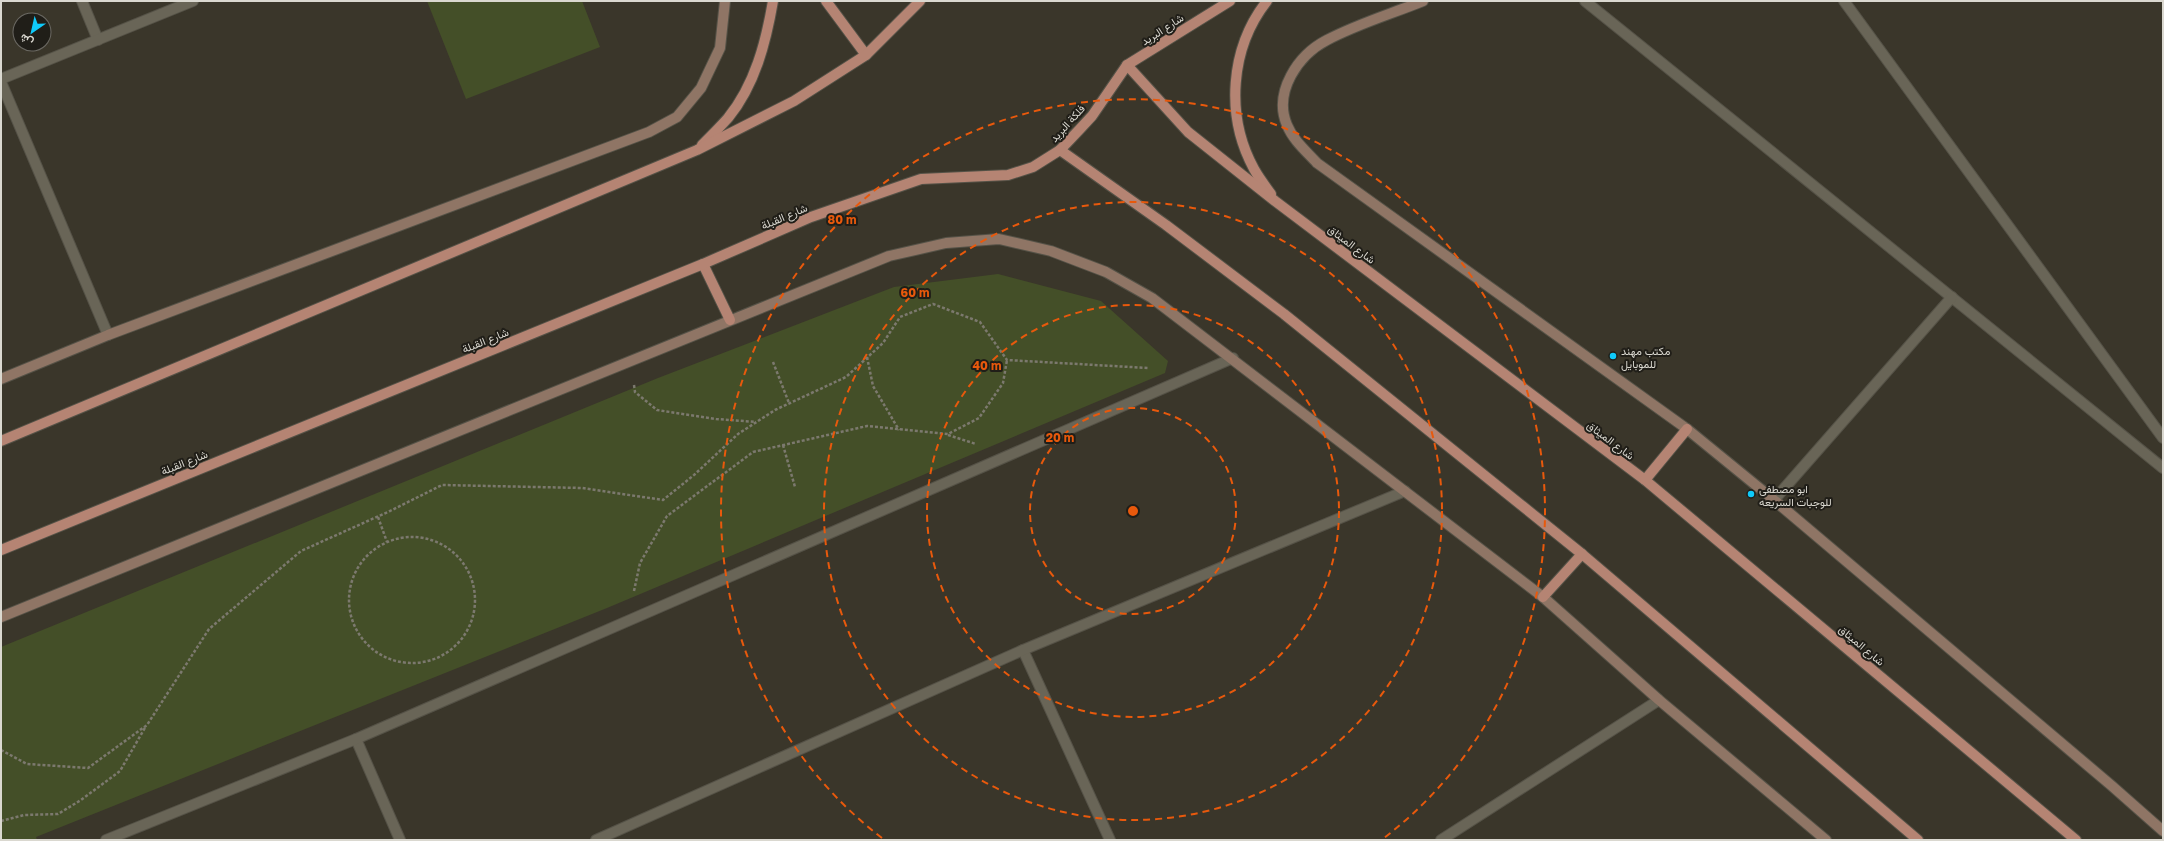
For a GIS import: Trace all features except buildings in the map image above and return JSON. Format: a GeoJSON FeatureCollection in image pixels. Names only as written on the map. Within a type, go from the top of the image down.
{"type":"FeatureCollection","features":[{"type":"Feature","properties":{"kind":"main road"},"geometry":{"type":"LineString","coordinates":[[697,150],[728,117],[752,79],[767,36],[773,1]]}},
{"type":"Feature","properties":{"kind":"main road"},"geometry":{"type":"LineString","coordinates":[[826,1],[866,55]]}},
{"type":"Feature","properties":{"kind":"main road"},"geometry":{"type":"LineString","coordinates":[[1,441],[697,150],[794,101],[866,55],[920,1]]}},
{"type":"Feature","properties":{"kind":"main road","name":"شارع البريد"},"geometry":{"type":"LineString","coordinates":[[1127,65],[1230,1]]}},
{"type":"Feature","properties":{"kind":"main road"},"geometry":{"type":"LineString","coordinates":[[1267,1],[1255,16],[1240,53],[1234,92],[1239,131],[1253,168],[1275,201]]}},
{"type":"Feature","properties":{"kind":"main road","name":"فلكة البريد"},"geometry":{"type":"LineString","coordinates":[[983,177],[1008,175],[1033,166],[1060,150],[1092,116],[1127,65]]}},
{"type":"Feature","properties":{"kind":"main road","name":"شارع الميثاق"},"geometry":{"type":"LineString","coordinates":[[1127,65],[1188,132],[1275,201],[1645,480],[2076,840]]}},
{"type":"Feature","properties":{"kind":"main road"},"geometry":{"type":"LineString","coordinates":[[1060,150],[1166,225],[1272,305],[1582,554],[1918,840]]}},
{"type":"Feature","properties":{"kind":"main road","name":"شارع القبلة"},"geometry":{"type":"LineString","coordinates":[[1,550],[703,264],[811,217],[921,179],[983,177]]}},
{"type":"Feature","properties":{"kind":"main road"},"geometry":{"type":"LineString","coordinates":[[703,264],[730,320]]}},
{"type":"Feature","properties":{"kind":"main road"},"geometry":{"type":"LineString","coordinates":[[1645,480],[1687,429]]}},
{"type":"Feature","properties":{"kind":"main road"},"geometry":{"type":"LineString","coordinates":[[1543,597],[1582,554]]}},
{"type":"Feature","properties":{"kind":"street"},"geometry":{"type":"LineString","coordinates":[[82,1],[98,40]]}},
{"type":"Feature","properties":{"kind":"street"},"geometry":{"type":"LineString","coordinates":[[1,78],[193,1]]}},
{"type":"Feature","properties":{"kind":"street"},"geometry":{"type":"LineString","coordinates":[[1,379],[108,335],[649,132],[677,117],[701,88],[720,48],[725,1]]}},
{"type":"Feature","properties":{"kind":"street"},"geometry":{"type":"LineString","coordinates":[[1423,1],[1326,40],[1298,63],[1290,76],[1285,91],[1283,108],[1286,125],[1294,139],[1317,163],[1687,429],[1774,500],[2112,786],[2163,832]]}},
{"type":"Feature","properties":{"kind":"street"},"geometry":{"type":"LineString","coordinates":[[1585,1],[2163,468]]}},
{"type":"Feature","properties":{"kind":"street"},"geometry":{"type":"LineString","coordinates":[[1844,1],[2163,438]]}},
{"type":"Feature","properties":{"kind":"street"},"geometry":{"type":"LineString","coordinates":[[1,82],[108,335]]}},
{"type":"Feature","properties":{"kind":"street"},"geometry":{"type":"LineString","coordinates":[[1,616],[889,256],[946,243],[999,239],[1051,251],[1106,272],[1152,298],[1233,358],[1543,597],[1659,700],[1826,840]]}},
{"type":"Feature","properties":{"kind":"street"},"geometry":{"type":"LineString","coordinates":[[1774,500],[1952,297]]}},
{"type":"Feature","properties":{"kind":"street"},"geometry":{"type":"LineString","coordinates":[[106,840],[356,739],[1233,358]]}},
{"type":"Feature","properties":{"kind":"street"},"geometry":{"type":"LineString","coordinates":[[596,840],[1023,650],[1405,491]]}},
{"type":"Feature","properties":{"kind":"street"},"geometry":{"type":"LineString","coordinates":[[1023,650],[1110,840]]}},
{"type":"Feature","properties":{"kind":"street"},"geometry":{"type":"LineString","coordinates":[[1442,840],[1659,700]]}},
{"type":"Feature","properties":{"kind":"street"},"geometry":{"type":"LineString","coordinates":[[356,739],[400,840]]}},
{"type":"Feature","properties":{"kind":"path"},"geometry":{"type":"LineString","coordinates":[[1,821],[24,815],[58,814],[81,800],[120,771],[147,725],[209,629],[301,551],[378,517],[442,485],[582,488],[663,500],[694,475],[738,434],[789,403],[846,377],[883,343],[900,317],[933,304],[980,322],[1007,360],[1003,383],[979,418],[948,434],[900,431],[867,426],[753,452],[667,516],[640,563],[634,591]]}},
{"type":"Feature","properties":{"kind":"path"},"geometry":{"type":"LineString","coordinates":[[867,358],[873,386],[900,431]]}},
{"type":"Feature","properties":{"kind":"path"},"geometry":{"type":"LineString","coordinates":[[631,360],[635,392],[657,410],[716,419],[757,422]]}},
{"type":"Feature","properties":{"kind":"path"},"geometry":{"type":"LineString","coordinates":[[1007,360],[1156,368]]}},
{"type":"Feature","properties":{"kind":"path"},"geometry":{"type":"LineString","coordinates":[[774,362],[789,403]]}},
{"type":"Feature","properties":{"kind":"path"},"geometry":{"type":"LineString","coordinates":[[783,445],[795,487]]}},
{"type":"Feature","properties":{"kind":"path"},"geometry":{"type":"LineString","coordinates":[[378,517],[387,542]]}},
{"type":"Feature","properties":{"kind":"path"},"geometry":{"type":"LineString","coordinates":[[408,536],[428,538],[448,547],[463,561],[473,579],[476,600],[473,620],[463,639],[448,653],[429,661],[409,664],[388,659],[370,648],[357,631],[350,611],[350,590],[356,570],[369,553],[387,542],[408,536]]}},
{"type":"Feature","properties":{"kind":"path"},"geometry":{"type":"LineString","coordinates":[[1,750],[27,764],[88,768],[147,725]]}},
{"type":"Feature","properties":{"kind":"green space"},"geometry":{"type":"Polygon","coordinates":[[[427,1],[582,1],[600,47],[466,99],[427,1]]]}},
{"type":"Feature","properties":{"kind":"green space"},"geometry":{"type":"Polygon","coordinates":[[[998,274],[1101,301],[1168,361],[1165,373],[607,608],[36,837],[37,840],[1,840],[1,647],[658,378],[894,287],[998,274]]]}},
{"type":"Feature","properties":{"kind":"place","name":"مكتب مهند للموبايل"},"geometry":{"type":"Point","coordinates":[1613,356]}},
{"type":"Feature","properties":{"kind":"place","name":"ابو مصطفى للوجبات السريعه"},"geometry":{"type":"Point","coordinates":[1751,494]}}]}
